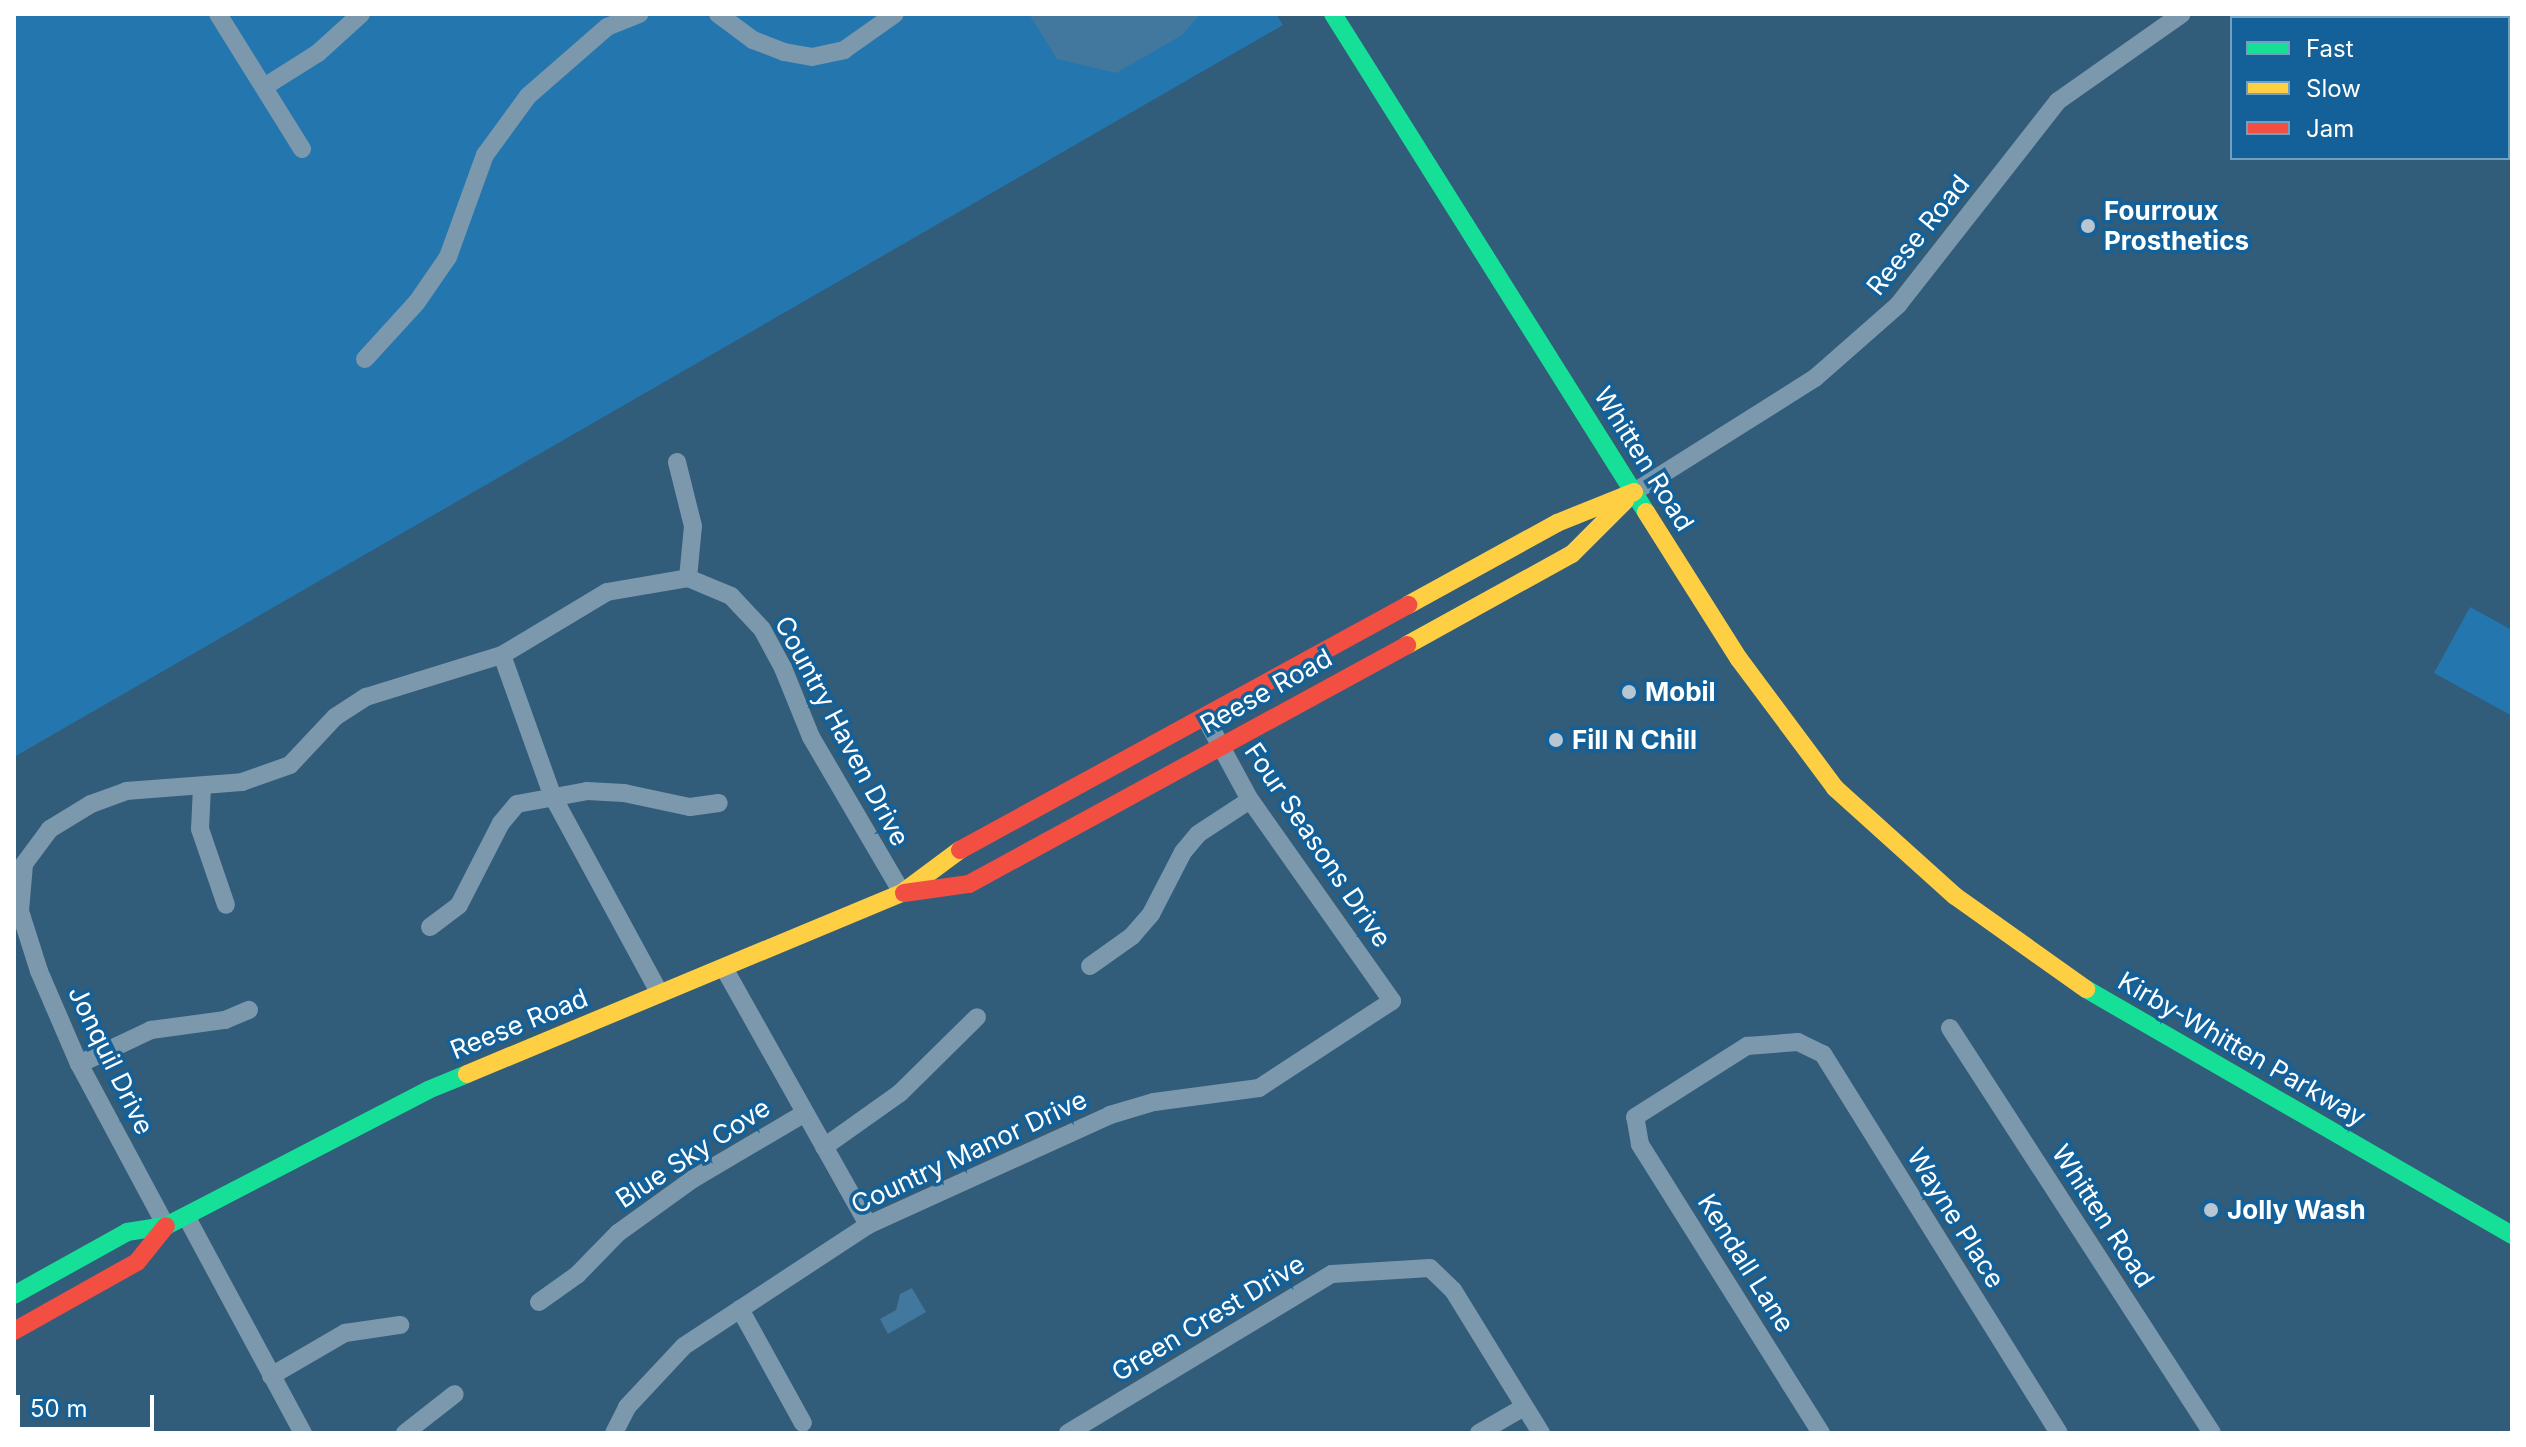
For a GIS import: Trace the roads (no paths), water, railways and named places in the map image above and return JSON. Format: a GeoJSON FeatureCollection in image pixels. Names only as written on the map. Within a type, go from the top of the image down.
{"type":"FeatureCollection","features":[{"type":"Feature","properties":{"kind":"main road","name":"Whitten Road"},"geometry":{"type":"LineString","coordinates":[[1333,14],[1744,666],[1835,788],[1955,896]]}},
{"type":"Feature","properties":{"kind":"main road","name":"Reese Road"},"geometry":{"type":"LineString","coordinates":[[14,1295],[127,1232],[166,1226],[428,1090],[902,893],[951,855],[1557,523],[1634,492]]}},
{"type":"Feature","properties":{"kind":"main road","name":"Reese Road"},"geometry":{"type":"LineString","coordinates":[[902,893],[969,884],[1572,554],[1634,492]]}},
{"type":"Feature","properties":{"kind":"main road","name":"Kirby-Whitten Parkway"},"geometry":{"type":"LineString","coordinates":[[1955,896],[2065,977],[2512,1235]]}},
{"type":"Feature","properties":{"kind":"main road","name":"Reese Road"},"geometry":{"type":"LineString","coordinates":[[14,1331],[137,1262],[166,1226]]}},
{"type":"Feature","properties":{"kind":"street"},"geometry":{"type":"LineString","coordinates":[[218,14],[302,149]]}},
{"type":"Feature","properties":{"kind":"street"},"geometry":{"type":"LineString","coordinates":[[264,87],[318,53],[361,14]]}},
{"type":"Feature","properties":{"kind":"street"},"geometry":{"type":"LineString","coordinates":[[365,359],[417,302],[448,257],[485,155],[504,126],[528,96],[602,20],[640,14]]}},
{"type":"Feature","properties":{"kind":"street"},"geometry":{"type":"LineString","coordinates":[[718,14],[753,40],[784,52],[812,57],[844,50],[895,14]]}},
{"type":"Feature","properties":{"kind":"street","name":"Reese Road"},"geometry":{"type":"LineString","coordinates":[[1634,492],[1815,378],[1898,305],[2058,101],[2182,14]]}},
{"type":"Feature","properties":{"kind":"street"},"geometry":{"type":"LineString","coordinates":[[226,905],[200,829],[202,787],[242,782],[290,765],[335,717],[366,697],[502,655],[607,592],[688,578],[693,526],[677,462]]}},
{"type":"Feature","properties":{"kind":"street","name":"Country Haven Drive"},"geometry":{"type":"LineString","coordinates":[[688,578],[731,596],[762,629],[783,668],[811,737],[902,893]]}},
{"type":"Feature","properties":{"kind":"street"},"geometry":{"type":"LineString","coordinates":[[502,655],[552,795],[660,994]]}},
{"type":"Feature","properties":{"kind":"street","name":"Four Seasons Drive"},"geometry":{"type":"LineString","coordinates":[[1205,717],[1250,800],[1392,1001]]}},
{"type":"Feature","properties":{"kind":"street","name":"Jonquil Drive"},"geometry":{"type":"LineString","coordinates":[[166,1226],[79,1064],[39,971],[20,911],[24,864],[50,829],[91,804],[126,791],[202,787]]}},
{"type":"Feature","properties":{"kind":"street"},"geometry":{"type":"LineString","coordinates":[[430,927],[459,905],[501,823],[517,804],[552,795],[587,791],[624,793],[690,807],[719,803]]}},
{"type":"Feature","properties":{"kind":"street"},"geometry":{"type":"LineString","coordinates":[[1090,966],[1132,936],[1151,914],[1183,852],[1198,834],[1250,800]]}},
{"type":"Feature","properties":{"kind":"street"},"geometry":{"type":"LineString","coordinates":[[724,968],[868,1225]]}},
{"type":"Feature","properties":{"kind":"street","name":"Country Manor Drive"},"geometry":{"type":"LineString","coordinates":[[614,1433],[627,1407],[684,1346],[868,1225],[1110,1115],[1154,1102],[1259,1088],[1392,1001]]}},
{"type":"Feature","properties":{"kind":"street"},"geometry":{"type":"LineString","coordinates":[[79,1064],[151,1030],[225,1020],[249,1010]]}},
{"type":"Feature","properties":{"kind":"street"},"geometry":{"type":"LineString","coordinates":[[824,1147],[900,1093],[977,1017]]}},
{"type":"Feature","properties":{"kind":"street","name":"Whitten Road"},"geometry":{"type":"LineString","coordinates":[[1950,1028],[2212,1433]]}},
{"type":"Feature","properties":{"kind":"street","name":"Wayne Place"},"geometry":{"type":"LineString","coordinates":[[1635,1117],[1747,1046],[1798,1042],[1823,1054],[2059,1433]]}},
{"type":"Feature","properties":{"kind":"street","name":"Blue Sky Cove"},"geometry":{"type":"LineString","coordinates":[[539,1302],[577,1275],[618,1233],[693,1179],[805,1113]]}},
{"type":"Feature","properties":{"kind":"street","name":"Kendall Lane"},"geometry":{"type":"LineString","coordinates":[[1635,1117],[1640,1144],[1821,1433]]}},
{"type":"Feature","properties":{"kind":"street"},"geometry":{"type":"LineString","coordinates":[[186,1216],[303,1433]]}},
{"type":"Feature","properties":{"kind":"street","name":"Green Crest Drive"},"geometry":{"type":"LineString","coordinates":[[1068,1433],[1332,1274],[1430,1268],[1453,1290],[1524,1407]]}},
{"type":"Feature","properties":{"kind":"street"},"geometry":{"type":"LineString","coordinates":[[740,1309],[803,1423]]}},
{"type":"Feature","properties":{"kind":"street"},"geometry":{"type":"LineString","coordinates":[[271,1376],[345,1333],[400,1325]]}},
{"type":"Feature","properties":{"kind":"street"},"geometry":{"type":"LineString","coordinates":[[405,1433],[455,1394]]}},
{"type":"Feature","properties":{"kind":"street"},"geometry":{"type":"LineString","coordinates":[[1479,1433],[1524,1407],[1541,1433]]}},
{"type":"Feature","properties":{"kind":"place","name":"Fourroux Prosthetics"},"geometry":{"type":"Point","coordinates":[2088,226]}},
{"type":"Feature","properties":{"kind":"place","name":"Mobil"},"geometry":{"type":"Point","coordinates":[1629,692]}},
{"type":"Feature","properties":{"kind":"place","name":"Fill N Chill"},"geometry":{"type":"Point","coordinates":[1556,740]}},
{"type":"Feature","properties":{"kind":"place","name":"Jolly Wash"},"geometry":{"type":"Point","coordinates":[2211,1210]}}]}
